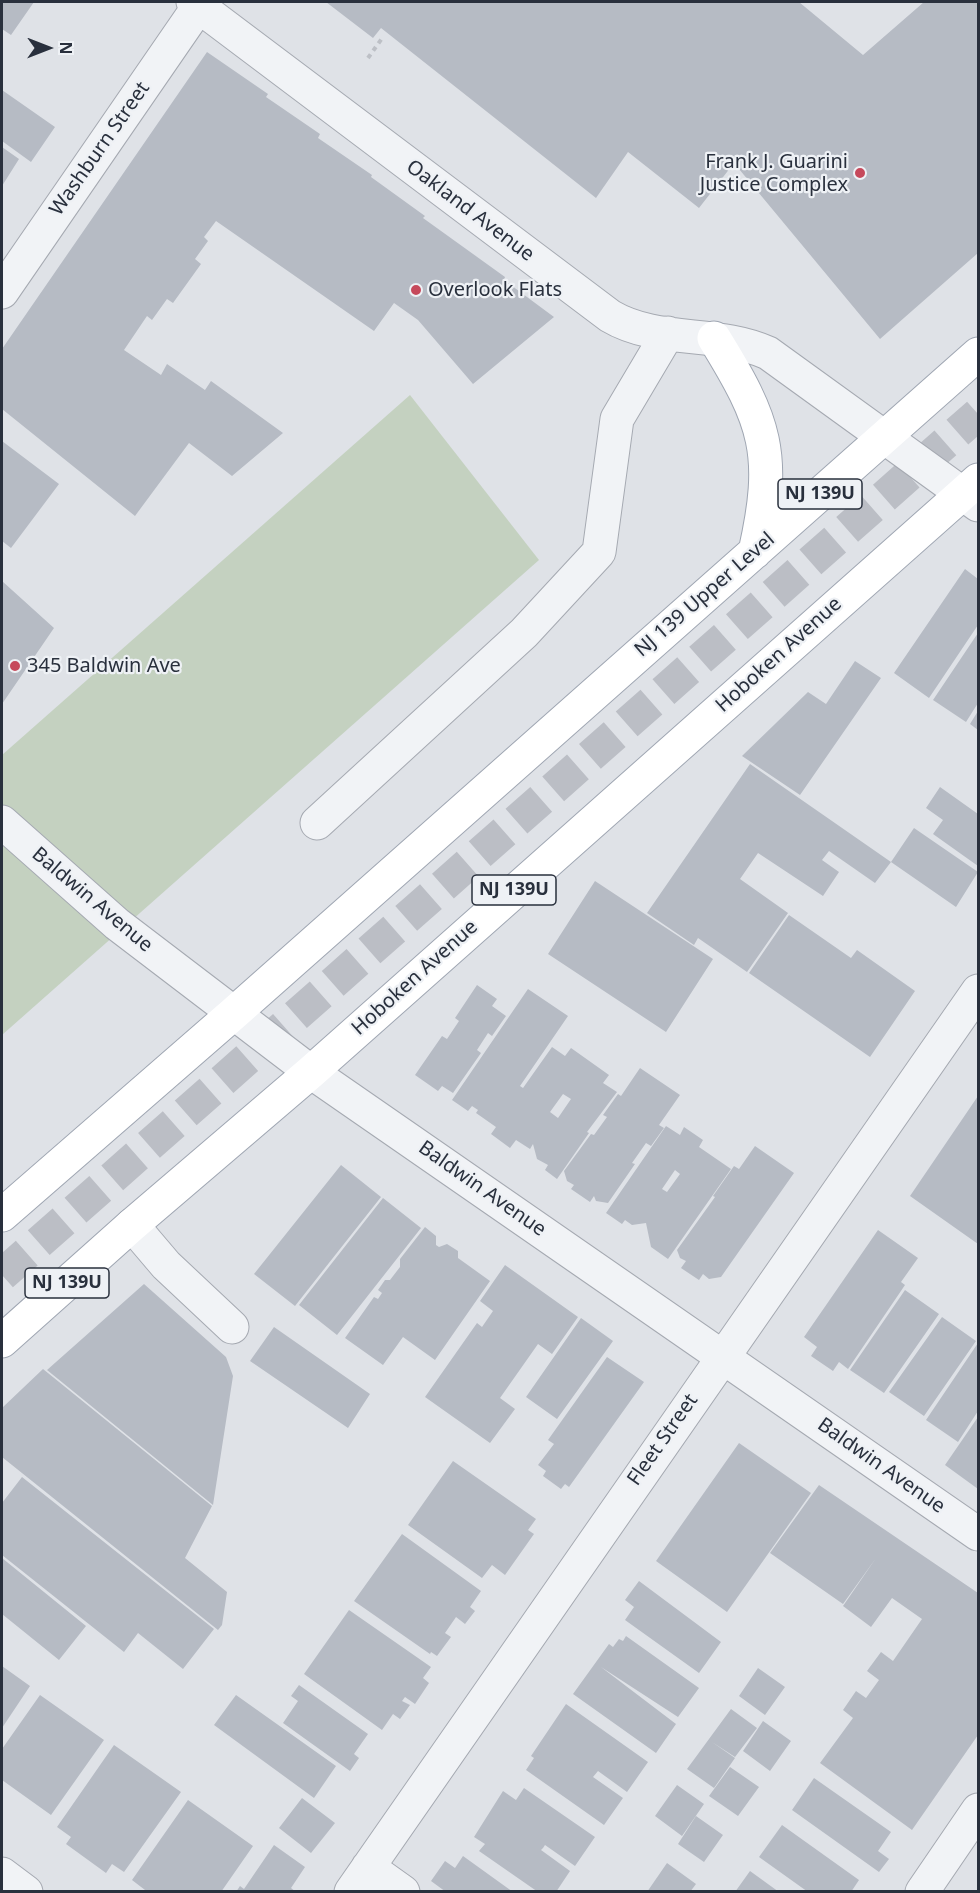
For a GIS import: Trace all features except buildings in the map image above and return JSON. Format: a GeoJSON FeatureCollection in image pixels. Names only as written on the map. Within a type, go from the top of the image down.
{"type":"FeatureCollection","features":[{"type":"Feature","properties":{"kind":"main road"},"geometry":{"type":"LineString","coordinates":[[714,338],[748,395],[757,418],[767,457],[762,517],[754,552]]}},
{"type":"Feature","properties":{"kind":"main road","name":"NJ 139 Upper Level"},"geometry":{"type":"LineString","coordinates":[[233,1014],[978,354]]}},
{"type":"Feature","properties":{"kind":"main road","name":"Hoboken Avenue"},"geometry":{"type":"LineString","coordinates":[[2,1341],[132,1225],[311,1072],[973,493]]}},
{"type":"Feature","properties":{"kind":"main road","name":"NJ 139U"},"geometry":{"type":"LineString","coordinates":[[2,1215],[37,1187],[233,1014]]}},
{"type":"Feature","properties":{"kind":"street","name":"Washburn Street"},"geometry":{"type":"LineString","coordinates":[[2,292],[196,4]]}},
{"type":"Feature","properties":{"kind":"street","name":"Oakland Avenue"},"geometry":{"type":"LineString","coordinates":[[196,4],[610,316],[635,328],[737,341],[768,353],[885,437],[973,493]]}},
{"type":"Feature","properties":{"kind":"street"},"geometry":{"type":"LineString","coordinates":[[317,823],[524,633],[599,552],[617,419],[668,333]]}},
{"type":"Feature","properties":{"kind":"street","name":"Baldwin Avenue"},"geometry":{"type":"LineString","coordinates":[[2,822],[117,924],[311,1072],[978,1534]]}},
{"type":"Feature","properties":{"kind":"street","name":"Fleet Street"},"geometry":{"type":"LineString","coordinates":[[360,1879],[721,1357],[978,991]]}},
{"type":"Feature","properties":{"kind":"street"},"geometry":{"type":"LineString","coordinates":[[132,1225],[166,1265],[232,1327]]}},
{"type":"Feature","properties":{"kind":"street"},"geometry":{"type":"LineString","coordinates":[[922,1892],[978,1809]]}},
{"type":"Feature","properties":{"kind":"street"},"geometry":{"type":"LineString","coordinates":[[2,1874],[26,1892]]}},
{"type":"Feature","properties":{"kind":"street"},"geometry":{"type":"LineString","coordinates":[[360,1879],[403,1892]]}},
{"type":"Feature","properties":{"kind":"path"},"geometry":{"type":"LineString","coordinates":[[368,58],[383,37]]}},
{"type":"Feature","properties":{"kind":"green space"},"geometry":{"type":"Polygon","coordinates":[[[410,395],[539,560],[2,1035],[2,755],[410,395]]]}},
{"type":"Feature","properties":{"kind":"tunnel"},"geometry":{"type":"LineString","coordinates":[[2,1275],[978,414]]}},
{"type":"Feature","properties":{"kind":"place","name":"Frank J. Guarini Justice Complex"},"geometry":{"type":"Point","coordinates":[860,173]}},
{"type":"Feature","properties":{"kind":"place","name":"Overlook Flats"},"geometry":{"type":"Point","coordinates":[416,290]}},
{"type":"Feature","properties":{"kind":"place","name":"345 Baldwin Ave"},"geometry":{"type":"Point","coordinates":[15,666]}}]}
